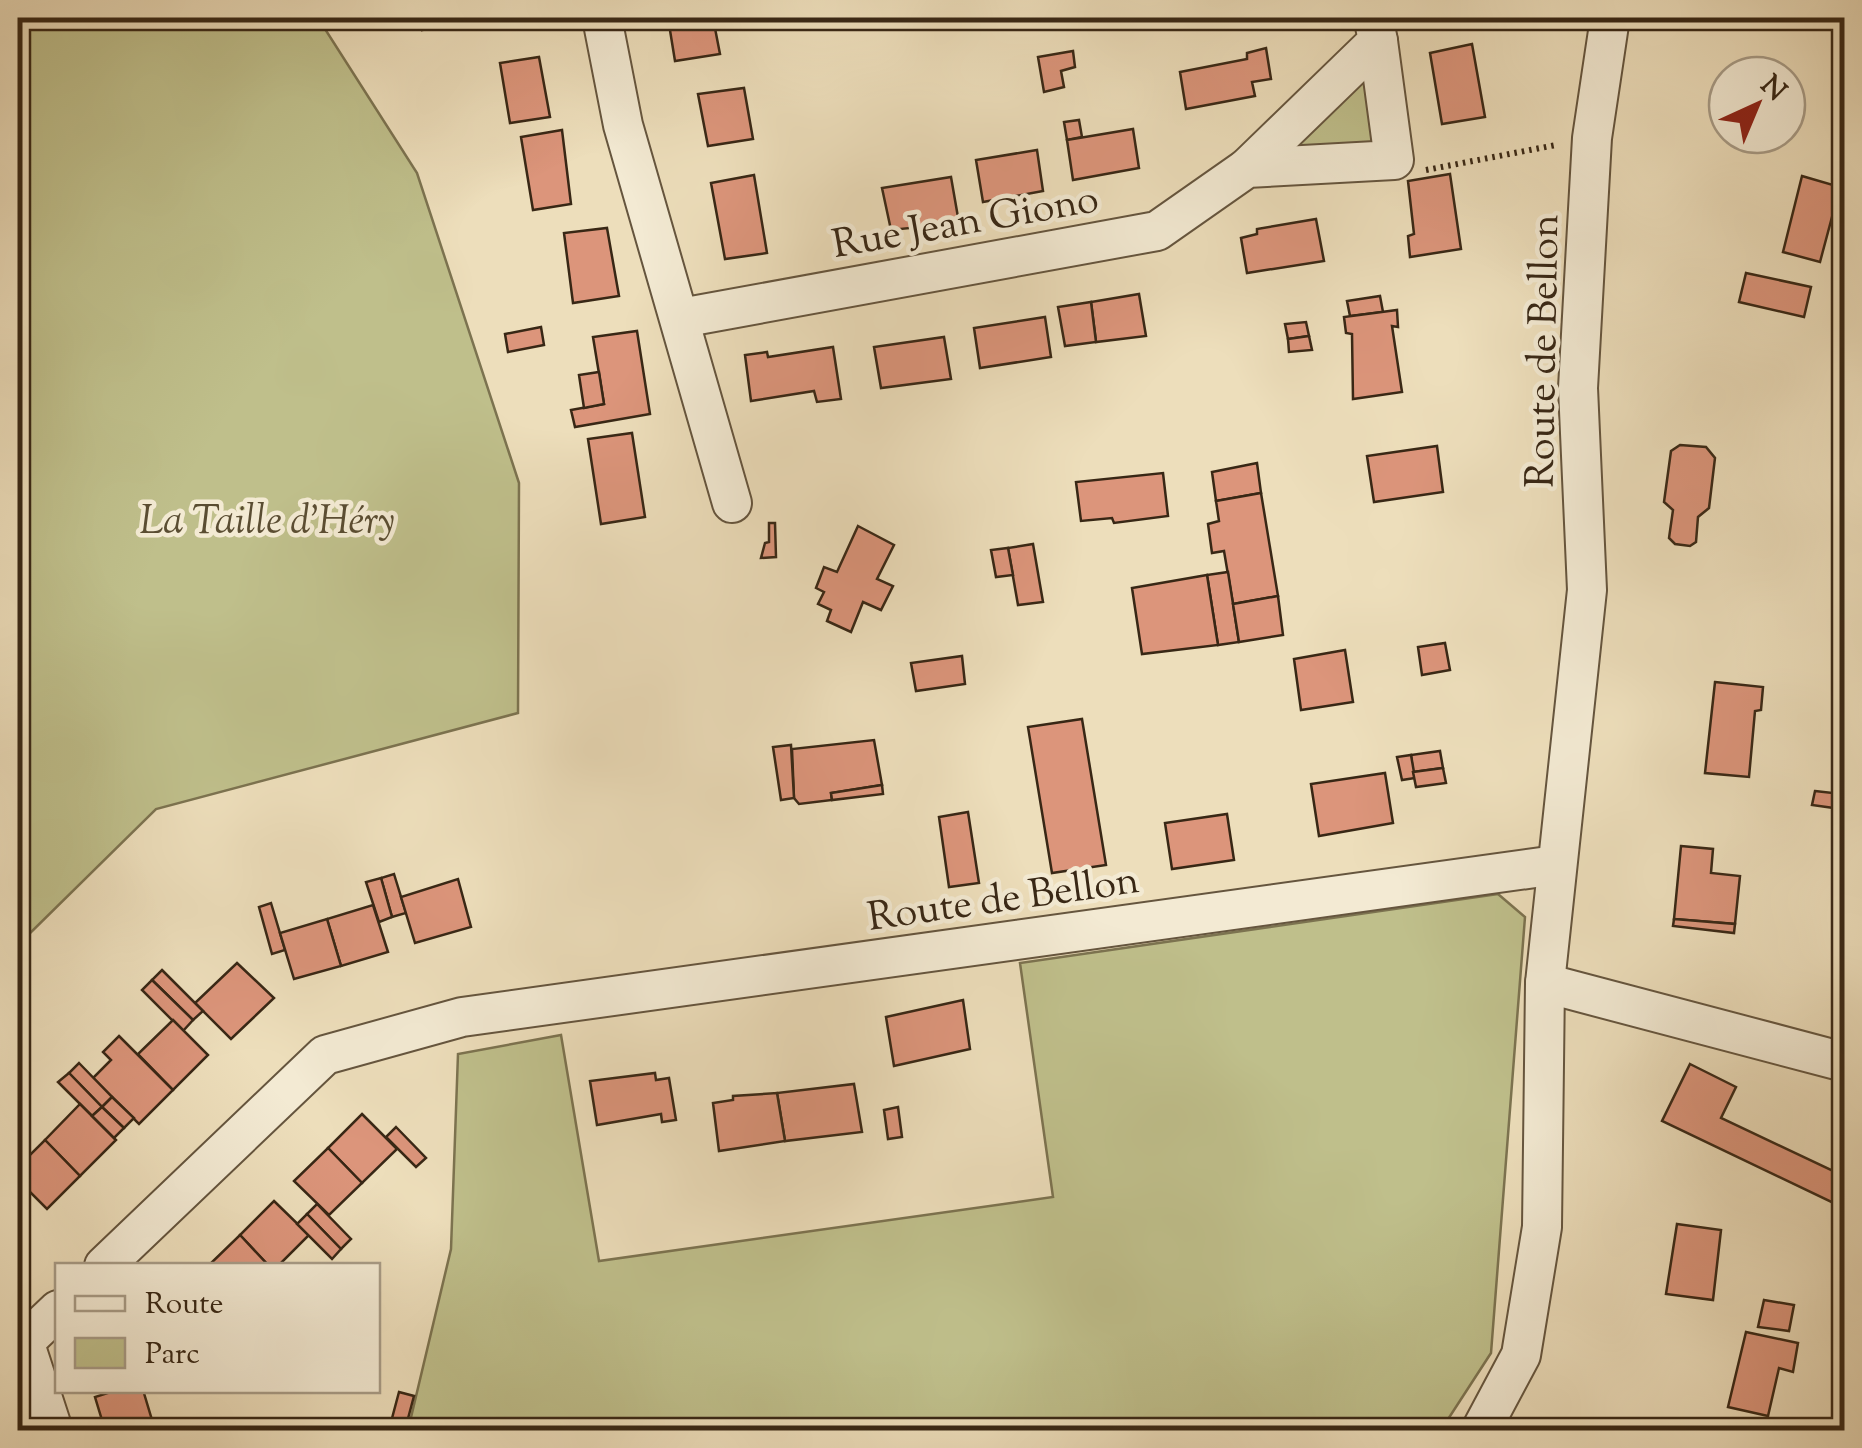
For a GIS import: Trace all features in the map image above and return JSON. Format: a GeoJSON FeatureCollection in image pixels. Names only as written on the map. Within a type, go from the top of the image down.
{"type":"FeatureCollection","features":[{"type":"Feature","properties":{"kind":"street"},"geometry":{"type":"LineString","coordinates":[[602,18],[623,124],[732,503]]}},
{"type":"Feature","properties":{"kind":"street","name":"Route de Bellon"},"geometry":{"type":"LineString","coordinates":[[1481,1430],[1520,1355],[1542,1228],[1546,983],[1588,590],[1578,388],[1592,138],[1610,18]]}},
{"type":"Feature","properties":{"kind":"street","name":"Rue Jean Giono"},"geometry":{"type":"LineString","coordinates":[[681,318],[1157,231],[1247,168],[1376,29]]}},
{"type":"Feature","properties":{"kind":"street","name":"Rue Jean Giono"},"geometry":{"type":"LineString","coordinates":[[1376,29],[1394,160]]}},
{"type":"Feature","properties":{"kind":"street"},"geometry":{"type":"LineString","coordinates":[[1247,168],[1394,160]]}},
{"type":"Feature","properties":{"kind":"street","name":"Route de Bellon"},"geometry":{"type":"LineString","coordinates":[[107,1263],[325,1055],[462,1017],[1556,866]]}},
{"type":"Feature","properties":{"kind":"street"},"geometry":{"type":"LineString","coordinates":[[1546,983],[1844,1062]]}},
{"type":"Feature","properties":{"kind":"street"},"geometry":{"type":"LineString","coordinates":[[53,1430],[21,1345],[55,1313]]}},
{"type":"Feature","properties":{"kind":"path"},"geometry":{"type":"LineString","coordinates":[[1394,160],[1413,172],[1592,138]]}},
{"type":"Feature","properties":{"kind":"green space","name":"La Taille d'Héry"},"geometry":{"type":"Polygon","coordinates":[[[18,18],[318,18],[417,173],[519,483],[518,713],[156,809],[18,945],[18,18]]]}},
{"type":"Feature","properties":{"kind":"green space"},"geometry":{"type":"Polygon","coordinates":[[[1366,78],[1373,148],[1279,156],[1366,78]]]}},
{"type":"Feature","properties":{"kind":"green space"},"geometry":{"type":"Polygon","coordinates":[[[1498,894],[1525,917],[1491,1353],[1441,1430],[408,1430],[451,1249],[458,1054],[561,1035],[599,1261],[1053,1197],[1020,963],[1498,894]]]}},
{"type":"Feature","properties":{"kind":"building"},"geometry":{"type":"Polygon","coordinates":[[[419,18],[457,18],[459,23],[422,30],[419,18]]]}},
{"type":"Feature","properties":{"kind":"building"},"geometry":{"type":"Polygon","coordinates":[[[668,18],[713,18],[720,54],[675,61],[668,18]]]}},
{"type":"Feature","properties":{"kind":"building"},"geometry":{"type":"Polygon","coordinates":[[[1472,44],[1485,117],[1442,124],[1430,53],[1472,44]]]}},
{"type":"Feature","properties":{"kind":"building"},"geometry":{"type":"Polygon","coordinates":[[[1266,48],[1271,79],[1252,82],[1255,96],[1186,109],[1180,72],[1247,59],[1247,53],[1266,48]]]}},
{"type":"Feature","properties":{"kind":"building"},"geometry":{"type":"Polygon","coordinates":[[[1073,51],[1075,67],[1061,71],[1064,87],[1044,92],[1038,57],[1073,51]]]}},
{"type":"Feature","properties":{"kind":"building"},"geometry":{"type":"Polygon","coordinates":[[[539,57],[550,117],[510,123],[500,63],[539,57]]]}},
{"type":"Feature","properties":{"kind":"building"},"geometry":{"type":"Polygon","coordinates":[[[744,88],[753,139],[708,146],[698,94],[744,88]]]}},
{"type":"Feature","properties":{"kind":"building"},"geometry":{"type":"Polygon","coordinates":[[[1079,120],[1082,137],[1067,140],[1064,122],[1079,120]]]}},
{"type":"Feature","properties":{"kind":"building"},"geometry":{"type":"Polygon","coordinates":[[[1133,129],[1139,168],[1073,180],[1067,140],[1133,129]]]}},
{"type":"Feature","properties":{"kind":"building"},"geometry":{"type":"Polygon","coordinates":[[[562,130],[571,204],[533,210],[521,137],[562,130]]]}},
{"type":"Feature","properties":{"kind":"building"},"geometry":{"type":"Polygon","coordinates":[[[1037,150],[1043,191],[983,202],[976,160],[1037,150]]]}},
{"type":"Feature","properties":{"kind":"building"},"geometry":{"type":"Polygon","coordinates":[[[1450,174],[1461,249],[1410,257],[1408,236],[1414,234],[1408,181],[1450,174]]]}},
{"type":"Feature","properties":{"kind":"building"},"geometry":{"type":"Polygon","coordinates":[[[754,175],[767,253],[725,259],[711,183],[754,175]]]}},
{"type":"Feature","properties":{"kind":"building"},"geometry":{"type":"Polygon","coordinates":[[[1802,176],[1840,187],[1820,262],[1783,252],[1802,176]]]}},
{"type":"Feature","properties":{"kind":"building"},"geometry":{"type":"Polygon","coordinates":[[[951,177],[959,223],[891,230],[882,188],[951,177]]]}},
{"type":"Feature","properties":{"kind":"building"},"geometry":{"type":"Polygon","coordinates":[[[1316,219],[1324,261],[1247,273],[1241,238],[1257,234],[1257,229],[1316,219]]]}},
{"type":"Feature","properties":{"kind":"building"},"geometry":{"type":"Polygon","coordinates":[[[607,228],[619,296],[573,303],[564,233],[607,228]]]}},
{"type":"Feature","properties":{"kind":"building"},"geometry":{"type":"Polygon","coordinates":[[[1746,273],[1811,287],[1804,317],[1739,302],[1746,273]]]}},
{"type":"Feature","properties":{"kind":"building"},"geometry":{"type":"Polygon","coordinates":[[[1139,294],[1146,336],[1096,342],[1091,302],[1139,294]]]}},
{"type":"Feature","properties":{"kind":"building"},"geometry":{"type":"Polygon","coordinates":[[[1380,296],[1383,312],[1350,316],[1347,301],[1380,296]]]}},
{"type":"Feature","properties":{"kind":"building"},"geometry":{"type":"Polygon","coordinates":[[[1091,302],[1096,342],[1065,346],[1058,307],[1091,302]]]}},
{"type":"Feature","properties":{"kind":"building"},"geometry":{"type":"Polygon","coordinates":[[[1397,310],[1398,327],[1392,326],[1402,392],[1353,399],[1352,334],[1346,333],[1344,317],[1397,310]]]}},
{"type":"Feature","properties":{"kind":"building"},"geometry":{"type":"Polygon","coordinates":[[[1045,317],[1051,357],[980,368],[974,328],[1045,317]]]}},
{"type":"Feature","properties":{"kind":"building"},"geometry":{"type":"Polygon","coordinates":[[[1306,322],[1309,336],[1288,339],[1285,324],[1306,322]]]}},
{"type":"Feature","properties":{"kind":"building"},"geometry":{"type":"Polygon","coordinates":[[[541,327],[544,345],[508,352],[505,334],[541,327]]]}},
{"type":"Feature","properties":{"kind":"building"},"geometry":{"type":"Polygon","coordinates":[[[637,331],[650,414],[575,427],[571,410],[604,404],[593,337],[637,331]]]}},
{"type":"Feature","properties":{"kind":"building"},"geometry":{"type":"Polygon","coordinates":[[[1309,336],[1312,350],[1289,352],[1288,339],[1309,336]]]}},
{"type":"Feature","properties":{"kind":"building"},"geometry":{"type":"Polygon","coordinates":[[[944,337],[951,379],[881,388],[874,347],[944,337]]]}},
{"type":"Feature","properties":{"kind":"building"},"geometry":{"type":"Polygon","coordinates":[[[833,347],[841,399],[817,402],[814,391],[751,401],[745,355],[767,352],[768,357],[833,347]]]}},
{"type":"Feature","properties":{"kind":"building"},"geometry":{"type":"Polygon","coordinates":[[[599,372],[604,404],[584,408],[579,375],[599,372]]]}},
{"type":"Feature","properties":{"kind":"building"},"geometry":{"type":"Polygon","coordinates":[[[632,433],[645,517],[601,524],[588,439],[632,433]]]}},
{"type":"Feature","properties":{"kind":"building"},"geometry":{"type":"Polygon","coordinates":[[[1680,445],[1706,447],[1715,458],[1709,508],[1698,517],[1696,542],[1690,546],[1675,544],[1669,538],[1673,510],[1664,502],[1671,451],[1680,445]]]}},
{"type":"Feature","properties":{"kind":"building"},"geometry":{"type":"Polygon","coordinates":[[[1437,446],[1443,492],[1374,502],[1367,456],[1437,446]]]}},
{"type":"Feature","properties":{"kind":"building"},"geometry":{"type":"Polygon","coordinates":[[[1257,463],[1261,493],[1216,501],[1212,472],[1257,463]]]}},
{"type":"Feature","properties":{"kind":"building"},"geometry":{"type":"Polygon","coordinates":[[[1163,473],[1168,516],[1114,523],[1112,518],[1081,521],[1076,482],[1163,473]]]}},
{"type":"Feature","properties":{"kind":"building"},"geometry":{"type":"Polygon","coordinates":[[[1261,493],[1278,596],[1233,604],[1224,551],[1212,553],[1208,524],[1219,521],[1216,501],[1261,493]]]}},
{"type":"Feature","properties":{"kind":"building"},"geometry":{"type":"Polygon","coordinates":[[[769,523],[775,523],[776,557],[761,558],[765,543],[769,542],[769,523]]]}},
{"type":"Feature","properties":{"kind":"building"},"geometry":{"type":"Polygon","coordinates":[[[858,526],[894,545],[877,579],[893,586],[881,610],[863,602],[851,632],[827,621],[831,610],[818,604],[824,592],[816,588],[824,567],[837,572],[858,526]]]}},
{"type":"Feature","properties":{"kind":"building"},"geometry":{"type":"Polygon","coordinates":[[[1033,544],[1043,602],[1018,605],[1008,548],[1033,544]]]}},
{"type":"Feature","properties":{"kind":"building"},"geometry":{"type":"Polygon","coordinates":[[[1008,548],[1013,575],[996,577],[991,550],[1008,548]]]}},
{"type":"Feature","properties":{"kind":"building"},"geometry":{"type":"Polygon","coordinates":[[[1228,572],[1239,642],[1218,645],[1207,575],[1228,572]]]}},
{"type":"Feature","properties":{"kind":"building"},"geometry":{"type":"Polygon","coordinates":[[[1207,575],[1218,645],[1142,654],[1132,588],[1207,575]]]}},
{"type":"Feature","properties":{"kind":"building"},"geometry":{"type":"Polygon","coordinates":[[[1278,596],[1283,635],[1239,642],[1233,604],[1278,596]]]}},
{"type":"Feature","properties":{"kind":"building"},"geometry":{"type":"Polygon","coordinates":[[[1445,643],[1450,670],[1422,675],[1418,647],[1445,643]]]}},
{"type":"Feature","properties":{"kind":"building"},"geometry":{"type":"Polygon","coordinates":[[[1345,650],[1353,702],[1301,710],[1294,659],[1345,650]]]}},
{"type":"Feature","properties":{"kind":"building"},"geometry":{"type":"Polygon","coordinates":[[[962,656],[965,684],[916,691],[911,663],[962,656]]]}},
{"type":"Feature","properties":{"kind":"building"},"geometry":{"type":"Polygon","coordinates":[[[1715,682],[1763,687],[1761,710],[1755,711],[1749,777],[1705,773],[1715,682]]]}},
{"type":"Feature","properties":{"kind":"building"},"geometry":{"type":"Polygon","coordinates":[[[1082,719],[1106,865],[1052,873],[1028,727],[1082,719]]]}},
{"type":"Feature","properties":{"kind":"building"},"geometry":{"type":"Polygon","coordinates":[[[874,740],[882,785],[831,793],[832,800],[799,804],[794,798],[792,749],[874,740]]]}},
{"type":"Feature","properties":{"kind":"building"},"geometry":{"type":"Polygon","coordinates":[[[791,745],[794,798],[781,800],[773,747],[791,745]]]}},
{"type":"Feature","properties":{"kind":"building"},"geometry":{"type":"Polygon","coordinates":[[[1440,751],[1443,768],[1413,772],[1411,755],[1440,751]]]}},
{"type":"Feature","properties":{"kind":"building"},"geometry":{"type":"Polygon","coordinates":[[[1411,755],[1415,778],[1402,780],[1397,757],[1411,755]]]}},
{"type":"Feature","properties":{"kind":"building"},"geometry":{"type":"Polygon","coordinates":[[[1443,768],[1446,783],[1416,787],[1413,772],[1443,768]]]}},
{"type":"Feature","properties":{"kind":"building"},"geometry":{"type":"Polygon","coordinates":[[[1385,773],[1393,823],[1319,836],[1311,784],[1385,773]]]}},
{"type":"Feature","properties":{"kind":"building"},"geometry":{"type":"Polygon","coordinates":[[[882,785],[883,794],[832,800],[831,793],[882,785]]]}},
{"type":"Feature","properties":{"kind":"building"},"geometry":{"type":"Polygon","coordinates":[[[1815,791],[1842,794],[1841,809],[1812,805],[1815,791]]]}},
{"type":"Feature","properties":{"kind":"building"},"geometry":{"type":"Polygon","coordinates":[[[968,812],[979,883],[949,887],[939,817],[968,812]]]}},
{"type":"Feature","properties":{"kind":"building"},"geometry":{"type":"Polygon","coordinates":[[[1227,814],[1234,860],[1172,869],[1165,823],[1227,814]]]}},
{"type":"Feature","properties":{"kind":"building"},"geometry":{"type":"Polygon","coordinates":[[[1681,846],[1713,849],[1711,873],[1740,876],[1735,924],[1674,919],[1681,846]]]}},
{"type":"Feature","properties":{"kind":"building"},"geometry":{"type":"Polygon","coordinates":[[[394,874],[406,913],[392,917],[381,878],[394,874]]]}},
{"type":"Feature","properties":{"kind":"building"},"geometry":{"type":"Polygon","coordinates":[[[381,878],[392,917],[379,922],[366,882],[381,878]]]}},
{"type":"Feature","properties":{"kind":"building"},"geometry":{"type":"Polygon","coordinates":[[[458,879],[471,927],[415,943],[401,897],[458,879]]]}},
{"type":"Feature","properties":{"kind":"building"},"geometry":{"type":"Polygon","coordinates":[[[271,903],[285,950],[272,954],[259,907],[271,903]]]}},
{"type":"Feature","properties":{"kind":"building"},"geometry":{"type":"Polygon","coordinates":[[[373,905],[388,952],[341,966],[327,919],[373,905]]]}},
{"type":"Feature","properties":{"kind":"building"},"geometry":{"type":"Polygon","coordinates":[[[327,919],[341,966],[294,979],[280,933],[327,919]]]}},
{"type":"Feature","properties":{"kind":"building"},"geometry":{"type":"Polygon","coordinates":[[[1674,919],[1735,924],[1734,933],[1673,926],[1674,919]]]}},
{"type":"Feature","properties":{"kind":"building"},"geometry":{"type":"Polygon","coordinates":[[[237,963],[274,998],[231,1039],[195,1003],[237,963]]]}},
{"type":"Feature","properties":{"kind":"building"},"geometry":{"type":"Polygon","coordinates":[[[162,970],[203,1011],[193,1020],[152,980],[162,970]]]}},
{"type":"Feature","properties":{"kind":"building"},"geometry":{"type":"Polygon","coordinates":[[[152,980],[193,1020],[183,1031],[142,990],[152,980]]]}},
{"type":"Feature","properties":{"kind":"building"},"geometry":{"type":"Polygon","coordinates":[[[963,1000],[970,1049],[894,1066],[886,1017],[963,1000]]]}},
{"type":"Feature","properties":{"kind":"building"},"geometry":{"type":"Polygon","coordinates":[[[173,1020],[208,1055],[173,1090],[138,1054],[173,1020]]]}},
{"type":"Feature","properties":{"kind":"building"},"geometry":{"type":"Polygon","coordinates":[[[119,1036],[173,1090],[139,1124],[93,1078],[111,1060],[103,1052],[119,1036]]]}},
{"type":"Feature","properties":{"kind":"building"},"geometry":{"type":"Polygon","coordinates":[[[79,1063],[112,1097],[102,1107],[69,1073],[79,1063]]]}},
{"type":"Feature","properties":{"kind":"building"},"geometry":{"type":"Polygon","coordinates":[[[1690,1064],[1736,1087],[1721,1118],[1844,1176],[1844,1208],[1662,1121],[1690,1064]]]}},
{"type":"Feature","properties":{"kind":"building"},"geometry":{"type":"Polygon","coordinates":[[[69,1073],[102,1107],[92,1116],[58,1082],[69,1073]]]}},
{"type":"Feature","properties":{"kind":"building"},"geometry":{"type":"Polygon","coordinates":[[[655,1073],[656,1080],[669,1078],[676,1120],[662,1122],[661,1114],[597,1125],[590,1081],[655,1073]]]}},
{"type":"Feature","properties":{"kind":"building"},"geometry":{"type":"Polygon","coordinates":[[[854,1084],[862,1132],[785,1141],[777,1093],[854,1084]]]}},
{"type":"Feature","properties":{"kind":"building"},"geometry":{"type":"Polygon","coordinates":[[[777,1093],[785,1141],[719,1151],[713,1103],[733,1100],[733,1096],[777,1093]]]}},
{"type":"Feature","properties":{"kind":"building"},"geometry":{"type":"Polygon","coordinates":[[[112,1097],[134,1118],[124,1128],[102,1107],[112,1097]]]}},
{"type":"Feature","properties":{"kind":"building"},"geometry":{"type":"Polygon","coordinates":[[[80,1104],[116,1140],[80,1176],[45,1140],[80,1104]]]}},
{"type":"Feature","properties":{"kind":"building"},"geometry":{"type":"Polygon","coordinates":[[[102,1107],[124,1128],[114,1138],[92,1116],[102,1107]]]}},
{"type":"Feature","properties":{"kind":"building"},"geometry":{"type":"Polygon","coordinates":[[[898,1107],[902,1137],[888,1139],[884,1110],[898,1107]]]}},
{"type":"Feature","properties":{"kind":"building"},"geometry":{"type":"Polygon","coordinates":[[[362,1114],[397,1149],[362,1183],[328,1148],[362,1114]]]}},
{"type":"Feature","properties":{"kind":"building"},"geometry":{"type":"Polygon","coordinates":[[[396,1127],[426,1158],[416,1167],[386,1137],[396,1127]]]}},
{"type":"Feature","properties":{"kind":"building"},"geometry":{"type":"Polygon","coordinates":[[[45,1140],[80,1176],[47,1209],[18,1180],[18,1144],[29,1156],[45,1140]]]}},
{"type":"Feature","properties":{"kind":"building"},"geometry":{"type":"Polygon","coordinates":[[[328,1148],[362,1183],[329,1215],[294,1181],[328,1148]]]}},
{"type":"Feature","properties":{"kind":"building"},"geometry":{"type":"Polygon","coordinates":[[[274,1201],[309,1235],[281,1263],[266,1263],[240,1235],[274,1201]]]}},
{"type":"Feature","properties":{"kind":"building"},"geometry":{"type":"Polygon","coordinates":[[[317,1204],[351,1239],[341,1249],[307,1214],[317,1204]]]}},
{"type":"Feature","properties":{"kind":"building"},"geometry":{"type":"Polygon","coordinates":[[[307,1214],[341,1249],[332,1259],[297,1224],[307,1214]]]}},
{"type":"Feature","properties":{"kind":"building"},"geometry":{"type":"Polygon","coordinates":[[[1677,1224],[1721,1230],[1713,1300],[1666,1294],[1677,1224]]]}},
{"type":"Feature","properties":{"kind":"building"},"geometry":{"type":"Polygon","coordinates":[[[240,1235],[266,1263],[211,1263],[240,1235]]]}},
{"type":"Feature","properties":{"kind":"building"},"geometry":{"type":"Polygon","coordinates":[[[1764,1300],[1794,1305],[1789,1331],[1758,1327],[1764,1300]]]}},
{"type":"Feature","properties":{"kind":"building"},"geometry":{"type":"Polygon","coordinates":[[[1746,1332],[1798,1343],[1793,1372],[1779,1368],[1768,1416],[1728,1407],[1746,1332]]]}},
{"type":"Feature","properties":{"kind":"building"},"geometry":{"type":"Polygon","coordinates":[[[399,1392],[414,1396],[406,1426],[391,1422],[399,1392]]]}},
{"type":"Feature","properties":{"kind":"building"},"geometry":{"type":"Polygon","coordinates":[[[144,1393],[155,1430],[105,1430],[95,1397],[144,1393]]]}}]}
